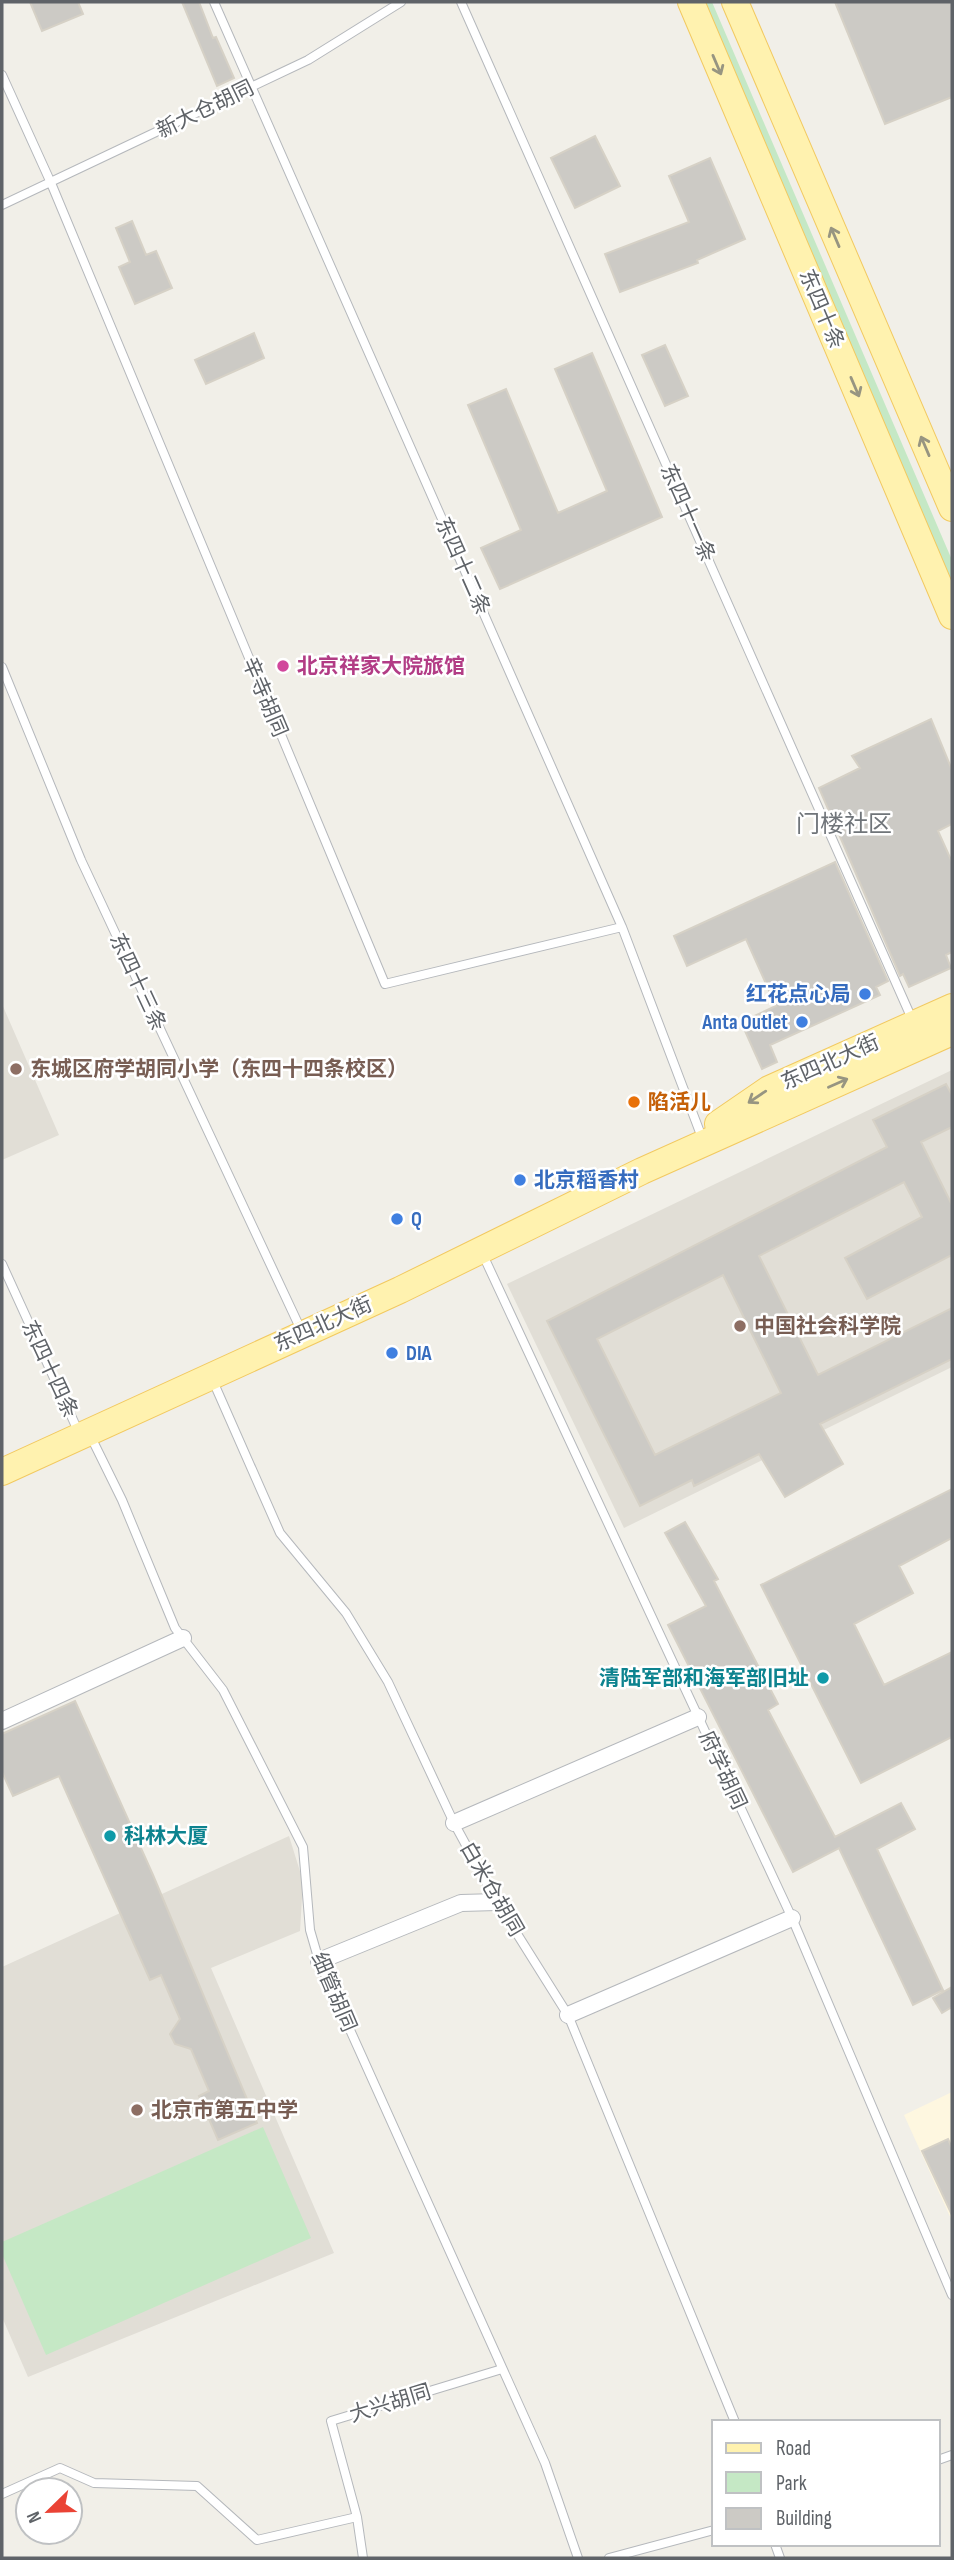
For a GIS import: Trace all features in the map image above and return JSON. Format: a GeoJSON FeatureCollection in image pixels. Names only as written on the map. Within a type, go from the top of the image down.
{"type":"FeatureCollection","features":[{"type":"Feature","properties":{"kind":"main road","name":"东四十条"},"geometry":{"type":"LineString","coordinates":[[691,2],[952,616]]}},
{"type":"Feature","properties":{"kind":"main road","name":"东四十条"},"geometry":{"type":"LineString","coordinates":[[734,2],[952,508]]}},
{"type":"Feature","properties":{"kind":"main road","name":"东四北大街"},"geometry":{"type":"LineString","coordinates":[[642,1171],[769,1089],[952,1007]]}},
{"type":"Feature","properties":{"kind":"main road","name":"东四北大街"},"geometry":{"type":"LineString","coordinates":[[2,1472],[481,1251],[642,1171],[952,1032]]}},
{"type":"Feature","properties":{"kind":"street"},"geometry":{"type":"LineString","coordinates":[[2,1721],[183,1638]]}},
{"type":"Feature","properties":{"kind":"street"},"geometry":{"type":"LineString","coordinates":[[454,1823],[698,1717]]}},
{"type":"Feature","properties":{"kind":"street"},"geometry":{"type":"LineString","coordinates":[[319,1961],[461,1903],[497,1902]]}},
{"type":"Feature","properties":{"kind":"street"},"geometry":{"type":"LineString","coordinates":[[568,2015],[792,1917]]}},
{"type":"Feature","properties":{"kind":"lane","name":"东四十二条"},"geometry":{"type":"LineString","coordinates":[[214,2],[622,927],[701,1135]]}},
{"type":"Feature","properties":{"kind":"lane","name":"新大仓胡同"},"geometry":{"type":"LineString","coordinates":[[2,205],[308,60],[401,2]]}},
{"type":"Feature","properties":{"kind":"lane","name":"东四十一条"},"geometry":{"type":"LineString","coordinates":[[461,2],[914,1025]]}},
{"type":"Feature","properties":{"kind":"lane"},"geometry":{"type":"LineString","coordinates":[[2,75],[51,183]]}},
{"type":"Feature","properties":{"kind":"lane","name":"辛寺胡同"},"geometry":{"type":"LineString","coordinates":[[51,183],[385,984],[622,927]]}},
{"type":"Feature","properties":{"kind":"lane","name":"东四十三条"},"geometry":{"type":"LineString","coordinates":[[2,667],[81,860],[302,1332]]}},
{"type":"Feature","properties":{"kind":"lane","name":"府学胡同"},"geometry":{"type":"LineString","coordinates":[[481,1251],[792,1917],[952,2295]]}},
{"type":"Feature","properties":{"kind":"lane","name":"东四十四条"},"geometry":{"type":"LineString","coordinates":[[2,1264],[85,1434]]}},
{"type":"Feature","properties":{"kind":"lane","name":"白米仓胡同"},"geometry":{"type":"LineString","coordinates":[[211,1376],[281,1533],[346,1613],[388,1682],[454,1823],[497,1902],[568,2015],[734,2420]]}},
{"type":"Feature","properties":{"kind":"lane","name":"细管胡同"},"geometry":{"type":"LineString","coordinates":[[85,1434],[122,1500],[170,1616],[183,1638],[223,1690],[303,1847],[310,1930],[319,1961],[545,2463],[579,2558]]}},
{"type":"Feature","properties":{"kind":"lane","name":"大兴胡同"},"geometry":{"type":"LineString","coordinates":[[363,2558],[357,2517],[331,2421],[502,2369]]}},
{"type":"Feature","properties":{"kind":"lane"},"geometry":{"type":"LineString","coordinates":[[2,2494],[60,2468],[94,2483],[198,2486],[257,2540],[357,2517]]}},
{"type":"Feature","properties":{"kind":"lane"},"geometry":{"type":"LineString","coordinates":[[609,2558],[712,2531]]}},
{"type":"Feature","properties":{"kind":"shaded area","name":"东城区府学胡同小学（东四十四条校区）"},"geometry":{"type":"Polygon","coordinates":[[[2,1004],[59,1135],[2,1160],[2,1004]]]}},
{"type":"Feature","properties":{"kind":"shaded area","name":"中国社会科学院"},"geometry":{"type":"Polygon","coordinates":[[[952,1070],[952,1367],[624,1528],[507,1284],[952,1070]]]}},
{"type":"Feature","properties":{"kind":"shaded area","name":"北京市第五中学"},"geometry":{"type":"Polygon","coordinates":[[[289,1836],[303,1881],[300,1931],[211,1968],[334,2253],[28,2377],[2,2317],[2,1967],[289,1836]]]}},
{"type":"Feature","properties":{"kind":"shaded area"},"geometry":{"type":"Polygon","coordinates":[[[952,2092],[952,2221],[904,2115],[952,2092]]]}},
{"type":"Feature","properties":{"kind":"green space"},"geometry":{"type":"Polygon","coordinates":[[[704,2],[712,2],[952,560],[952,582],[704,2]]]}},
{"type":"Feature","properties":{"kind":"green space"},"geometry":{"type":"Polygon","coordinates":[[[263,2127],[311,2238],[46,2355],[2,2254],[2,2242],[263,2127]]]}},
{"type":"Feature","properties":{"kind":"building"},"geometry":{"type":"Polygon","coordinates":[[[30,2],[78,2],[83,14],[42,31],[30,2]]]}},
{"type":"Feature","properties":{"kind":"building"},"geometry":{"type":"Polygon","coordinates":[[[182,2],[199,2],[213,38],[216,37],[234,78],[217,86],[182,2]]]}},
{"type":"Feature","properties":{"kind":"building"},"geometry":{"type":"Polygon","coordinates":[[[835,2],[952,2],[952,97],[885,124],[835,2]]]}},
{"type":"Feature","properties":{"kind":"building"},"geometry":{"type":"Polygon","coordinates":[[[595,136],[620,186],[575,208],[551,158],[595,136]]]}},
{"type":"Feature","properties":{"kind":"building"},"geometry":{"type":"Polygon","coordinates":[[[710,158],[745,239],[697,260],[698,263],[620,292],[605,254],[689,222],[669,176],[710,158]]]}},
{"type":"Feature","properties":{"kind":"building"},"geometry":{"type":"Polygon","coordinates":[[[132,221],[146,255],[156,251],[172,288],[135,304],[119,267],[130,262],[116,228],[132,221]]]}},
{"type":"Feature","properties":{"kind":"building"},"geometry":{"type":"Polygon","coordinates":[[[254,333],[264,358],[206,384],[195,360],[254,333]]]}},
{"type":"Feature","properties":{"kind":"building"},"geometry":{"type":"Polygon","coordinates":[[[665,345],[688,396],[665,406],[642,355],[665,345]]]}},
{"type":"Feature","properties":{"kind":"building"},"geometry":{"type":"Polygon","coordinates":[[[592,353],[662,517],[500,589],[481,548],[521,530],[468,405],[506,389],[558,513],[607,491],[555,369],[592,353]]]}},
{"type":"Feature","properties":{"kind":"building"},"geometry":{"type":"Polygon","coordinates":[[[931,719],[952,770],[952,824],[938,831],[952,862],[952,952],[946,955],[951,968],[909,987],[903,974],[900,976],[819,788],[860,768],[852,756],[931,719]]]}},
{"type":"Feature","properties":{"kind":"building"},"geometry":{"type":"Polygon","coordinates":[[[835,862],[888,981],[876,987],[880,995],[770,1045],[777,1062],[762,1069],[741,1022],[776,1006],[746,939],[687,966],[674,936],[835,862]]]}},
{"type":"Feature","properties":{"kind":"building"},"geometry":{"type":"Polygon","coordinates":[[[946,1084],[952,1095],[952,1127],[921,1142],[952,1205],[952,1255],[867,1299],[845,1258],[922,1217],[904,1182],[759,1256],[818,1375],[952,1308],[952,1359],[820,1424],[843,1464],[785,1497],[759,1454],[694,1486],[692,1480],[640,1506],[547,1321],[887,1147],[873,1120],[946,1084]],[[723,1275],[597,1339],[655,1455],[781,1393],[723,1275]]]}},
{"type":"Feature","properties":{"kind":"building"},"geometry":{"type":"Polygon","coordinates":[[[952,1489],[952,1538],[899,1566],[913,1593],[854,1624],[884,1685],[952,1652],[952,1737],[861,1783],[761,1585],[952,1489]]]}},
{"type":"Feature","properties":{"kind":"building"},"geometry":{"type":"Polygon","coordinates":[[[685,1522],[718,1579],[714,1581],[778,1704],[768,1710],[835,1837],[901,1803],[915,1829],[877,1849],[943,1990],[913,2005],[839,1848],[793,1872],[668,1625],[706,1606],[665,1533],[685,1522]]]}},
{"type":"Feature","properties":{"kind":"building"},"geometry":{"type":"Polygon","coordinates":[[[75,1701],[153,1875],[257,2123],[218,2140],[199,2096],[209,2091],[191,2049],[175,2044],[170,2034],[180,2019],[161,1975],[150,1980],[59,1776],[13,1796],[2,1772],[2,1734],[75,1701]]]}},
{"type":"Feature","properties":{"kind":"building"},"geometry":{"type":"Polygon","coordinates":[[[952,1987],[952,2007],[942,2013],[933,1998],[952,1987]]]}},
{"type":"Feature","properties":{"kind":"building"},"geometry":{"type":"Polygon","coordinates":[[[948,2139],[952,2148],[952,2215],[922,2151],[948,2139]]]}},
{"type":"Feature","properties":{"kind":"place","name":"北京祥家大院旅馆"},"geometry":{"type":"Point","coordinates":[283,666]}},
{"type":"Feature","properties":{"kind":"place","name":"红花点心局"},"geometry":{"type":"Point","coordinates":[865,994]}},
{"type":"Feature","properties":{"kind":"place","name":"Anta Outlet"},"geometry":{"type":"Point","coordinates":[802,1022]}},
{"type":"Feature","properties":{"kind":"place","name":"东城区府学胡同小学（东四十四条校区）"},"geometry":{"type":"Point","coordinates":[16,1069]}},
{"type":"Feature","properties":{"kind":"place","name":"陷活儿"},"geometry":{"type":"Point","coordinates":[634,1102]}},
{"type":"Feature","properties":{"kind":"place","name":"北京稻香村"},"geometry":{"type":"Point","coordinates":[520,1180]}},
{"type":"Feature","properties":{"kind":"place","name":"Q"},"geometry":{"type":"Point","coordinates":[397,1219]}},
{"type":"Feature","properties":{"kind":"place","name":"中国社会科学院"},"geometry":{"type":"Point","coordinates":[740,1326]}},
{"type":"Feature","properties":{"kind":"place","name":"DIA"},"geometry":{"type":"Point","coordinates":[392,1353]}},
{"type":"Feature","properties":{"kind":"place","name":"清陆军部和海军部旧址"},"geometry":{"type":"Point","coordinates":[823,1678]}},
{"type":"Feature","properties":{"kind":"place","name":"科林大厦"},"geometry":{"type":"Point","coordinates":[110,1836]}},
{"type":"Feature","properties":{"kind":"place","name":"北京市第五中学"},"geometry":{"type":"Point","coordinates":[137,2110]}},
{"type":"Feature","properties":{"kind":"district","name":"门楼社区"},"geometry":{"type":"Point","coordinates":[844,824]}}]}
